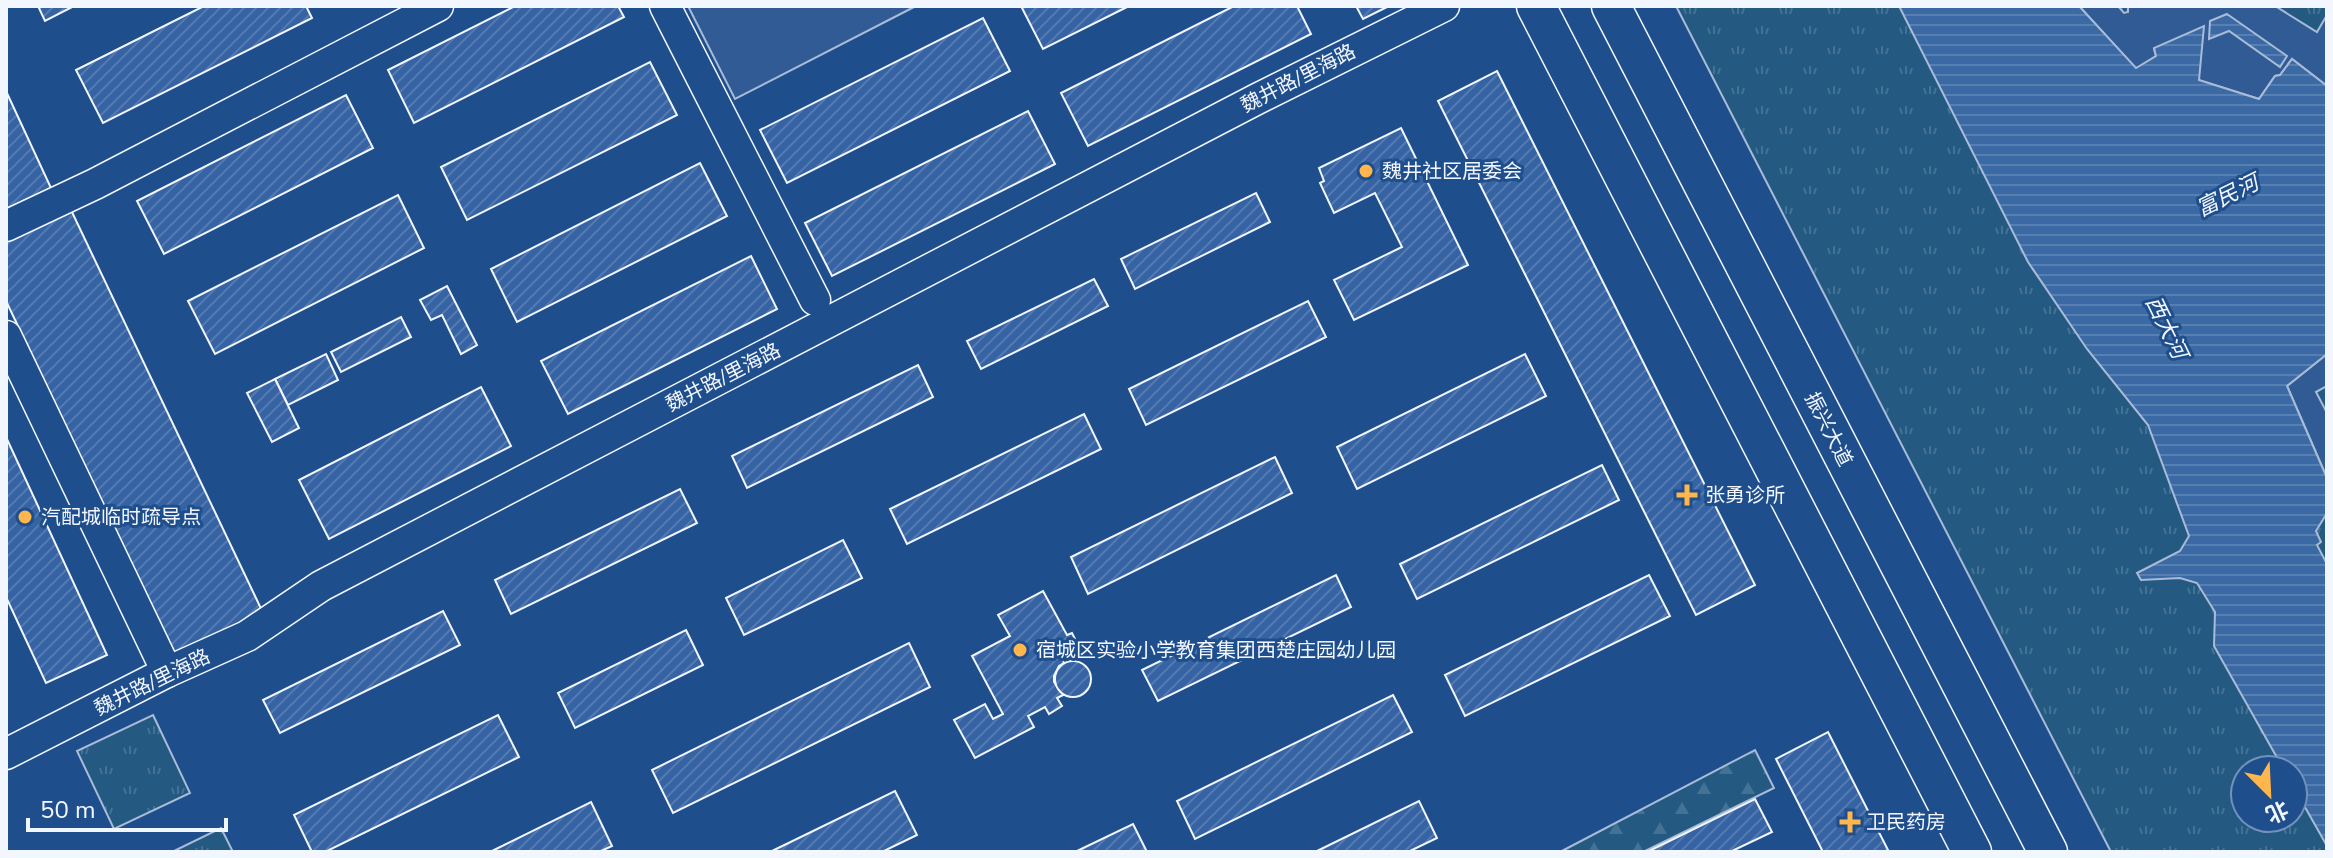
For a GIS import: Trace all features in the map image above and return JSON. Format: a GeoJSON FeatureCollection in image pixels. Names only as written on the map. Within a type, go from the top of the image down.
{"type":"FeatureCollection","features":[{"type":"Feature","properties":{"kind":"main road"},"geometry":{"type":"LineString","coordinates":[[1536,6],[1972,852]]}},
{"type":"Feature","properties":{"kind":"main road","name":"振兴大道"},"geometry":{"type":"LineString","coordinates":[[1611,6],[2048,852]]}},
{"type":"Feature","properties":{"kind":"street"},"geometry":{"type":"LineString","coordinates":[[6,226],[95,184],[438,6]]}},
{"type":"Feature","properties":{"kind":"street"},"geometry":{"type":"LineString","coordinates":[[665,6],[815,300]]}},
{"type":"Feature","properties":{"kind":"street","name":"魏井路/里海路"},"geometry":{"type":"LineString","coordinates":[[6,754],[167,672],[247,636],[321,586],[1257,99],[1444,6]]}},
{"type":"Feature","properties":{"kind":"street"},"geometry":{"type":"LineString","coordinates":[[6,336],[167,672]]}},
{"type":"Feature","properties":{"kind":"green space"},"geometry":{"type":"Polygon","coordinates":[[[1676,6],[2327,6],[2327,852],[2111,852],[1676,6]]]}},
{"type":"Feature","properties":{"kind":"green space"},"geometry":{"type":"Polygon","coordinates":[[[153,715],[190,793],[114,829],[77,751],[153,715]]]}},
{"type":"Feature","properties":{"kind":"green space"},"geometry":{"type":"Polygon","coordinates":[[[1755,750],[1774,788],[1643,852],[1560,852],[1755,750]]]}},
{"type":"Feature","properties":{"kind":"green space"},"geometry":{"type":"Polygon","coordinates":[[[221,828],[233,852],[172,852],[221,828]]]}},
{"type":"Feature","properties":{"kind":"shaded area"},"geometry":{"type":"Polygon","coordinates":[[[688,6],[916,6],[735,99],[688,6]]]}},
{"type":"Feature","properties":{"kind":"shaded area"},"geometry":{"type":"Polygon","coordinates":[[[2079,6],[2118,6],[2124,13],[2128,12],[2128,6],[2275,6],[2317,32],[2327,15],[2327,86],[2292,59],[2259,99],[2198,80],[2203,27],[2154,49],[2156,56],[2136,69],[2079,6]]]}},
{"type":"Feature","properties":{"kind":"shaded area"},"geometry":{"type":"Polygon","coordinates":[[[2327,354],[2327,386],[2316,392],[2327,413],[2327,478],[2287,386],[2327,354]]]}},
{"type":"Feature","properties":{"kind":"water"},"geometry":{"type":"Polygon","coordinates":[[[1899,6],[2079,6],[2136,68],[2156,56],[2154,48],[2204,26],[2199,80],[2259,99],[2292,59],[2327,86],[2327,354],[2287,386],[2327,478],[2327,513],[2316,531],[2321,542],[2317,545],[2327,564],[2327,846],[2309,814],[2309,754],[2275,754],[2214,646],[2215,612],[2197,583],[2180,578],[2141,580],[2137,573],[2180,551],[2189,536],[2148,425],[2087,349],[2028,262],[1899,6]]]}},
{"type":"Feature","properties":{"kind":"water"},"geometry":{"type":"Polygon","coordinates":[[[2227,14],[2287,56],[2280,67],[2229,31],[2209,39],[2210,21],[2227,14]]]}},
{"type":"Feature","properties":{"kind":"building"},"geometry":{"type":"Polygon","coordinates":[[[38,6],[74,6],[45,21],[38,6]]]}},
{"type":"Feature","properties":{"kind":"building"},"geometry":{"type":"Polygon","coordinates":[[[204,6],[306,6],[312,18],[103,123],[76,70],[204,6]]]}},
{"type":"Feature","properties":{"kind":"building"},"geometry":{"type":"Polygon","coordinates":[[[515,6],[618,6],[624,17],[414,123],[388,70],[515,6]]]}},
{"type":"Feature","properties":{"kind":"building"},"geometry":{"type":"Polygon","coordinates":[[[1021,6],[1129,6],[1043,49],[1021,6]]]}},
{"type":"Feature","properties":{"kind":"building"},"geometry":{"type":"Polygon","coordinates":[[[1234,6],[1297,6],[1311,34],[1088,146],[1061,93],[1234,6]]]}},
{"type":"Feature","properties":{"kind":"building"},"geometry":{"type":"Polygon","coordinates":[[[1356,6],[1389,6],[1363,19],[1356,6]]]}},
{"type":"Feature","properties":{"kind":"building"},"geometry":{"type":"Polygon","coordinates":[[[983,18],[1010,71],[787,183],[760,130],[983,18]]]}},
{"type":"Feature","properties":{"kind":"building"},"geometry":{"type":"Polygon","coordinates":[[[650,62],[677,115],[467,220],[441,167],[650,62]]]}},
{"type":"Feature","properties":{"kind":"building"},"geometry":{"type":"Polygon","coordinates":[[[1497,71],[1755,585],[1696,615],[1438,101],[1497,71]]]}},
{"type":"Feature","properties":{"kind":"building"},"geometry":{"type":"Polygon","coordinates":[[[6,91],[51,188],[6,209],[6,91]]]}},
{"type":"Feature","properties":{"kind":"building"},"geometry":{"type":"Polygon","coordinates":[[[346,95],[373,148],[164,254],[137,201],[346,95]]]}},
{"type":"Feature","properties":{"kind":"building"},"geometry":{"type":"Polygon","coordinates":[[[1028,111],[1055,164],[832,276],[805,223],[1028,111]]]}},
{"type":"Feature","properties":{"kind":"building"},"geometry":{"type":"Polygon","coordinates":[[[1401,128],[1468,265],[1354,320],[1334,280],[1402,247],[1375,193],[1334,213],[1320,183],[1324,181],[1319,168],[1401,128]]]}},
{"type":"Feature","properties":{"kind":"building"},"geometry":{"type":"Polygon","coordinates":[[[700,163],[727,216],[517,322],[491,269],[700,163]]]}},
{"type":"Feature","properties":{"kind":"building"},"geometry":{"type":"Polygon","coordinates":[[[1256,193],[1270,222],[1135,289],[1121,259],[1256,193]]]}},
{"type":"Feature","properties":{"kind":"building"},"geometry":{"type":"Polygon","coordinates":[[[398,195],[424,248],[215,354],[188,301],[398,195]]]}},
{"type":"Feature","properties":{"kind":"building"},"geometry":{"type":"Polygon","coordinates":[[[71,210],[265,617],[177,658],[6,301],[6,242],[71,210]]]}},
{"type":"Feature","properties":{"kind":"building"},"geometry":{"type":"Polygon","coordinates":[[[751,256],[777,309],[568,414],[541,361],[751,256]]]}},
{"type":"Feature","properties":{"kind":"building"},"geometry":{"type":"Polygon","coordinates":[[[1094,279],[1108,306],[981,369],[967,341],[1094,279]]]}},
{"type":"Feature","properties":{"kind":"building"},"geometry":{"type":"Polygon","coordinates":[[[447,286],[477,345],[461,354],[442,315],[431,320],[420,300],[447,286]]]}},
{"type":"Feature","properties":{"kind":"building"},"geometry":{"type":"Polygon","coordinates":[[[1308,301],[1326,337],[1146,425],[1129,389],[1308,301]]]}},
{"type":"Feature","properties":{"kind":"building"},"geometry":{"type":"Polygon","coordinates":[[[401,317],[411,337],[341,372],[331,352],[401,317]]]}},
{"type":"Feature","properties":{"kind":"building"},"geometry":{"type":"Polygon","coordinates":[[[326,354],[338,380],[288,405],[275,379],[326,354]]]}},
{"type":"Feature","properties":{"kind":"building"},"geometry":{"type":"Polygon","coordinates":[[[1525,354],[1546,396],[1357,489],[1337,447],[1525,354]]]}},
{"type":"Feature","properties":{"kind":"building"},"geometry":{"type":"Polygon","coordinates":[[[918,365],[933,397],[747,488],[732,456],[918,365]]]}},
{"type":"Feature","properties":{"kind":"building"},"geometry":{"type":"Polygon","coordinates":[[[275,379],[299,428],[272,442],[247,393],[275,379]]]}},
{"type":"Feature","properties":{"kind":"building"},"geometry":{"type":"Polygon","coordinates":[[[481,387],[511,446],[329,539],[299,480],[481,387]]]}},
{"type":"Feature","properties":{"kind":"building"},"geometry":{"type":"Polygon","coordinates":[[[1084,414],[1101,449],[907,544],[890,509],[1084,414]]]}},
{"type":"Feature","properties":{"kind":"building","name":"汽配城临时疏导点"},"geometry":{"type":"Polygon","coordinates":[[[6,437],[107,655],[46,683],[6,597],[6,437]]]}},
{"type":"Feature","properties":{"kind":"building"},"geometry":{"type":"Polygon","coordinates":[[[1275,457],[1292,493],[1088,594],[1071,557],[1275,457]]]}},
{"type":"Feature","properties":{"kind":"building"},"geometry":{"type":"Polygon","coordinates":[[[1602,465],[1619,500],[1417,599],[1400,564],[1602,465]]]}},
{"type":"Feature","properties":{"kind":"building"},"geometry":{"type":"Polygon","coordinates":[[[680,489],[697,523],[511,614],[495,580],[680,489]]]}},
{"type":"Feature","properties":{"kind":"building"},"geometry":{"type":"Polygon","coordinates":[[[843,540],[862,578],[744,635],[726,598],[843,540]]]}},
{"type":"Feature","properties":{"kind":"building"},"geometry":{"type":"Polygon","coordinates":[[[1336,575],[1351,607],[1158,701],[1142,670],[1336,575]]]}},
{"type":"Feature","properties":{"kind":"building"},"geometry":{"type":"Polygon","coordinates":[[[1649,575],[1670,616],[1465,716],[1445,675],[1649,575]]]}},
{"type":"Feature","properties":{"kind":"building"},"geometry":{"type":"Polygon","coordinates":[[[1043,591],[1067,635],[1072,633],[1076,641],[1057,651],[1064,663],[1054,676],[1054,682],[1063,695],[1057,698],[1062,706],[1049,714],[1045,707],[1028,716],[1034,727],[975,758],[954,720],[985,704],[993,719],[1003,714],[972,656],[1010,636],[998,615],[1043,591]]]}},
{"type":"Feature","properties":{"kind":"building"},"geometry":{"type":"Polygon","coordinates":[[[443,611],[460,645],[280,733],[263,700],[443,611]]]}},
{"type":"Feature","properties":{"kind":"building"},"geometry":{"type":"Polygon","coordinates":[[[686,630],[703,665],[575,728],[558,693],[686,630]]]}},
{"type":"Feature","properties":{"kind":"building"},"geometry":{"type":"Polygon","coordinates":[[[909,643],[930,687],[673,813],[652,770],[909,643]]]}},
{"type":"Feature","properties":{"kind":"building"},"geometry":{"type":"Polygon","coordinates":[[[1073,661],[1086,666],[1091,679],[1086,692],[1073,697],[1060,692],[1055,679],[1060,666],[1073,661]]]}},
{"type":"Feature","properties":{"kind":"building"},"geometry":{"type":"Polygon","coordinates":[[[1393,695],[1412,732],[1195,839],[1177,801],[1393,695]]]}},
{"type":"Feature","properties":{"kind":"building"},"geometry":{"type":"Polygon","coordinates":[[[498,715],[519,757],[325,852],[312,852],[294,815],[498,715]]]}},
{"type":"Feature","properties":{"kind":"building"},"geometry":{"type":"Polygon","coordinates":[[[1828,732],[1889,852],[1823,852],[1776,759],[1828,732]]]}},
{"type":"Feature","properties":{"kind":"building"},"geometry":{"type":"Polygon","coordinates":[[[895,791],[917,835],[882,852],[770,852],[895,791]]]}},
{"type":"Feature","properties":{"kind":"building"},"geometry":{"type":"Polygon","coordinates":[[[1755,799],[1772,832],[1730,852],[1647,852],[1755,799]]]}},
{"type":"Feature","properties":{"kind":"building"},"geometry":{"type":"Polygon","coordinates":[[[1419,801],[1437,838],[1408,852],[1315,852],[1419,801]]]}},
{"type":"Feature","properties":{"kind":"building"},"geometry":{"type":"Polygon","coordinates":[[[591,802],[612,846],[599,852],[490,852],[591,802]]]}},
{"type":"Feature","properties":{"kind":"building"},"geometry":{"type":"Polygon","coordinates":[[[1133,824],[1147,852],[1075,852],[1133,824]]]}},
{"type":"Feature","properties":{"kind":"place","name":"魏井社区居委会"},"geometry":{"type":"Point","coordinates":[1366,171]}},
{"type":"Feature","properties":{"kind":"place","name":"张勇诊所"},"geometry":{"type":"Point","coordinates":[1687,495]}},
{"type":"Feature","properties":{"kind":"place","name":"汽配城临时疏导点"},"geometry":{"type":"Point","coordinates":[25,517]}},
{"type":"Feature","properties":{"kind":"place","name":"宿城区实验小学教育集团西楚庄园幼儿园"},"geometry":{"type":"Point","coordinates":[1020,650]}},
{"type":"Feature","properties":{"kind":"place","name":"卫民药房"},"geometry":{"type":"Point","coordinates":[1850,822]}},
{"type":"Feature","properties":{"kind":"water label","name":"富民河"},"geometry":{"type":"Point","coordinates":[2227,195]}},
{"type":"Feature","properties":{"kind":"water label","name":"西大河"},"geometry":{"type":"Point","coordinates":[2167,327]}}]}
